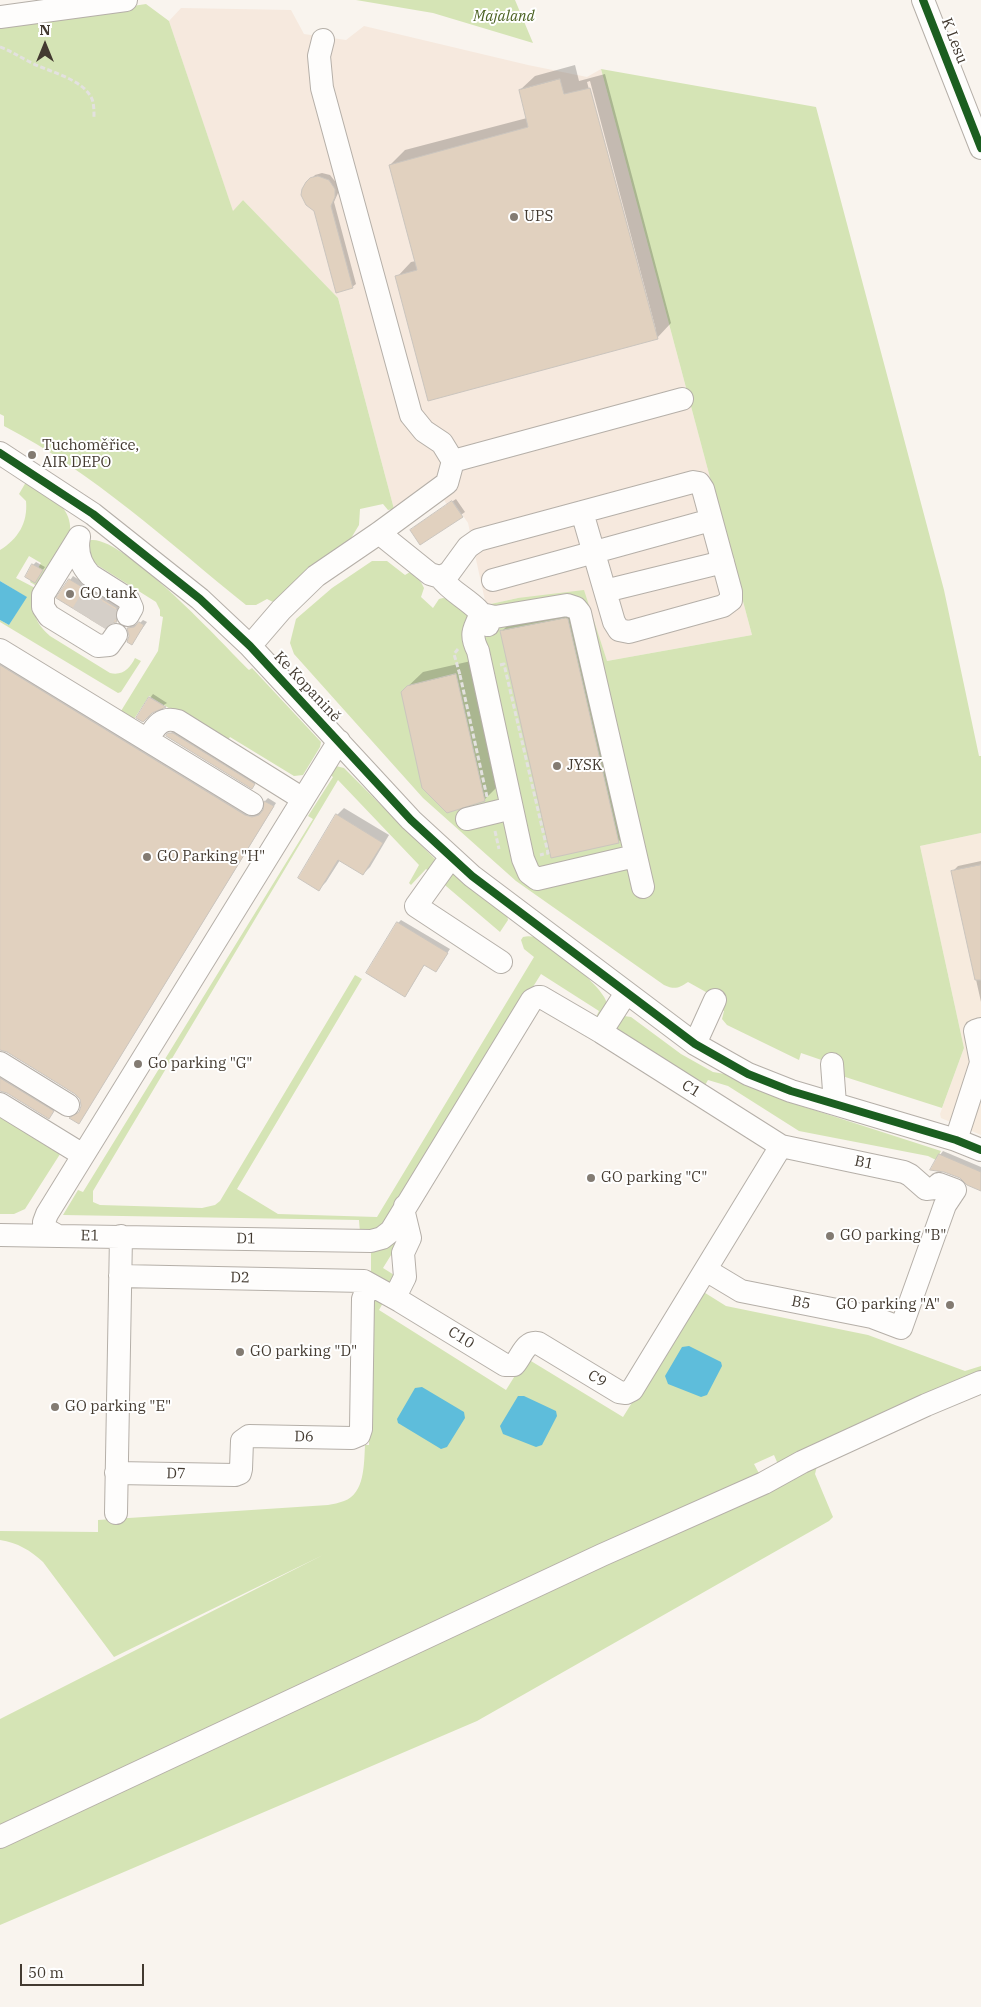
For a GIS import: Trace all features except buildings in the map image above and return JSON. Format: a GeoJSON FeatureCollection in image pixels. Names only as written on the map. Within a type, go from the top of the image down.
{"type":"FeatureCollection","features":[{"type":"Feature","properties":{"kind":"street"},"geometry":{"type":"LineString","coordinates":[[0,17],[126,0]]}},
{"type":"Feature","properties":{"kind":"street","name":"K Lesu"},"geometry":{"type":"LineString","coordinates":[[923,0],[981,148]]}},
{"type":"Feature","properties":{"kind":"street"},"geometry":{"type":"LineString","coordinates":[[250,646],[281,610],[316,576],[447,483],[453,461],[442,444],[424,431],[411,415],[322,88],[319,56],[323,40]]}},
{"type":"Feature","properties":{"kind":"street"},"geometry":{"type":"LineString","coordinates":[[453,461],[682,400]]}},
{"type":"Feature","properties":{"kind":"street","name":"Ke Kopanině"},"geometry":{"type":"LineString","coordinates":[[0,453],[93,514],[200,599],[250,646],[411,820],[472,876],[695,1044],[748,1074],[791,1091],[956,1140],[981,1150]]}},
{"type":"Feature","properties":{"kind":"street"},"geometry":{"type":"LineString","coordinates":[[440,577],[449,573],[468,547],[478,540],[693,482],[700,483],[703,489],[731,592],[731,600],[724,606],[629,632],[619,630],[614,622],[582,512]]}},
{"type":"Feature","properties":{"kind":"street"},"geometry":{"type":"LineString","coordinates":[[88,627],[46,612],[43,607],[43,595],[93,514]]}},
{"type":"Feature","properties":{"kind":"street"},"geometry":{"type":"LineString","coordinates":[[493,580],[711,520]]}},
{"type":"Feature","properties":{"kind":"street"},"geometry":{"type":"LineString","coordinates":[[379,533],[430,574],[440,577],[447,585],[475,606],[481,614],[495,617],[567,605],[576,608],[580,613],[643,887]]}},
{"type":"Feature","properties":{"kind":"street"},"geometry":{"type":"LineString","coordinates":[[79,537],[78,554],[86,570],[108,596]]}},
{"type":"Feature","properties":{"kind":"street"},"geometry":{"type":"LineString","coordinates":[[605,591],[723,562]]}},
{"type":"Feature","properties":{"kind":"street"},"geometry":{"type":"LineString","coordinates":[[481,614],[475,625],[472,639],[478,651],[512,808],[529,873],[537,879],[635,856]]}},
{"type":"Feature","properties":{"kind":"street"},"geometry":{"type":"LineString","coordinates":[[0,650],[252,804]]}},
{"type":"Feature","properties":{"kind":"street"},"geometry":{"type":"LineString","coordinates":[[147,740],[157,724],[166,719],[178,721],[261,774],[303,798]]}},
{"type":"Feature","properties":{"kind":"street"},"geometry":{"type":"LineString","coordinates":[[54,1234],[45,1227],[45,1218],[339,741]]}},
{"type":"Feature","properties":{"kind":"street"},"geometry":{"type":"LineString","coordinates":[[467,819],[512,808]]}},
{"type":"Feature","properties":{"kind":"street"},"geometry":{"type":"LineString","coordinates":[[451,857],[416,906],[501,962]]}},
{"type":"Feature","properties":{"kind":"street"},"geometry":{"type":"LineString","coordinates":[[601,1032],[626,993]]}},
{"type":"Feature","properties":{"kind":"street","name":"C1"},"geometry":{"type":"LineString","coordinates":[[405,1206],[534,998],[538,996],[545,997],[781,1146]]}},
{"type":"Feature","properties":{"kind":"street"},"geometry":{"type":"LineString","coordinates":[[695,1044],[715,1000]]}},
{"type":"Feature","properties":{"kind":"street"},"geometry":{"type":"LineString","coordinates":[[956,1140],[981,1063],[975,1031],[981,1029]]}},
{"type":"Feature","properties":{"kind":"street"},"geometry":{"type":"LineString","coordinates":[[0,1063],[68,1105]]}},
{"type":"Feature","properties":{"kind":"street"},"geometry":{"type":"LineString","coordinates":[[832,1064],[835,1104]]}},
{"type":"Feature","properties":{"kind":"street"},"geometry":{"type":"LineString","coordinates":[[0,1104],[83,1155]]}},
{"type":"Feature","properties":{"kind":"street","name":"B1"},"geometry":{"type":"LineString","coordinates":[[781,1146],[904,1172],[910,1174],[926,1188],[947,1187],[945,1205],[901,1328]]}},
{"type":"Feature","properties":{"kind":"street","name":"C9"},"geometry":{"type":"LineString","coordinates":[[538,1342],[619,1392],[626,1393],[632,1390],[781,1146]]}},
{"type":"Feature","properties":{"kind":"street"},"geometry":{"type":"LineString","coordinates":[[400,1301],[397,1293],[405,1277],[403,1253],[410,1238],[404,1213],[405,1206]]}},
{"type":"Feature","properties":{"kind":"street","name":"D1"},"geometry":{"type":"LineString","coordinates":[[121,1236],[370,1241],[382,1238],[391,1231],[405,1206]]}},
{"type":"Feature","properties":{"kind":"street","name":"E1"},"geometry":{"type":"LineString","coordinates":[[0,1235],[121,1236]]}},
{"type":"Feature","properties":{"kind":"street"},"geometry":{"type":"LineString","coordinates":[[116,1513],[121,1236]]}},
{"type":"Feature","properties":{"kind":"street","name":"B5"},"geometry":{"type":"LineString","coordinates":[[706,1270],[741,1291],[872,1317],[901,1328]]}},
{"type":"Feature","properties":{"kind":"street","name":"D2"},"geometry":{"type":"LineString","coordinates":[[120,1276],[369,1284]]}},
{"type":"Feature","properties":{"kind":"street","name":"C10"},"geometry":{"type":"LineString","coordinates":[[369,1284],[505,1365],[514,1365],[528,1344],[538,1342]]}},
{"type":"Feature","properties":{"kind":"street","name":"D6"},"geometry":{"type":"LineString","coordinates":[[235,1475],[240,1473],[241,1469],[242,1441],[249,1436],[352,1438],[358,1435],[361,1430],[363,1298],[369,1284]]}},
{"type":"Feature","properties":{"kind":"street"},"geometry":{"type":"LineString","coordinates":[[0,1837],[602,1555],[764,1482],[802,1462],[981,1382]]}},
{"type":"Feature","properties":{"kind":"street","name":"D7"},"geometry":{"type":"LineString","coordinates":[[116,1474],[235,1475]]}},
{"type":"Feature","properties":{"kind":"path"},"geometry":{"type":"LineString","coordinates":[[0,47],[16,53],[39,67],[54,71],[86,91],[92,99],[94,118]]}},
{"type":"Feature","properties":{"kind":"path"},"geometry":{"type":"LineString","coordinates":[[497,666],[504,664],[548,853],[532,857]]}},
{"type":"Feature","properties":{"kind":"path"},"geometry":{"type":"LineString","coordinates":[[460,675],[489,806]]}},
{"type":"Feature","properties":{"kind":"path"},"geometry":{"type":"LineString","coordinates":[[495,830],[501,856]]}},
{"type":"Feature","properties":{"kind":"shaded area"},"geometry":{"type":"Polygon","coordinates":[[[181,8],[291,10],[304,34],[346,40],[364,26],[587,77],[601,69],[752,635],[607,661],[518,598],[486,605],[468,523],[453,501],[447,505],[434,482],[394,509],[338,298],[243,200],[233,212],[169,21],[181,8]]]}},
{"type":"Feature","properties":{"kind":"shaded area"},"geometry":{"type":"Polygon","coordinates":[[[981,833],[981,1135],[941,1118],[940,1114],[964,1048],[920,846],[981,833]]]}},
{"type":"Feature","properties":{"kind":"green space","name":"Majaland"},"geometry":{"type":"Polygon","coordinates":[[[356,0],[515,0],[533,43],[433,13],[356,0]]]}},
{"type":"Feature","properties":{"kind":"green space"},"geometry":{"type":"Polygon","coordinates":[[[146,4],[169,21],[233,211],[243,200],[338,298],[394,509],[388,510],[383,504],[360,509],[359,525],[350,540],[273,602],[267,599],[256,605],[246,605],[159,533],[99,487],[37,444],[4,426],[4,416],[0,414],[0,26],[146,4]]]}},
{"type":"Feature","properties":{"kind":"green space"},"geometry":{"type":"Polygon","coordinates":[[[601,69],[816,107],[944,590],[979,756],[981,756],[981,833],[920,846],[964,1048],[942,1108],[839,1075],[839,1066],[801,1053],[799,1060],[727,1025],[722,1019],[724,1011],[718,1009],[722,1001],[688,982],[677,988],[664,985],[516,881],[423,798],[294,654],[290,643],[296,619],[332,588],[372,561],[387,561],[405,575],[410,572],[421,582],[424,588],[421,597],[433,608],[439,599],[443,598],[486,605],[518,598],[584,590],[607,661],[752,635],[601,69]]]}},
{"type":"Feature","properties":{"kind":"green space"},"geometry":{"type":"Polygon","coordinates":[[[26,482],[63,508],[69,520],[70,534],[40,588],[30,582],[41,563],[29,556],[16,578],[39,590],[35,610],[37,620],[50,636],[110,673],[115,674],[126,670],[135,658],[141,661],[121,692],[118,693],[0,622],[0,620],[9,625],[26,597],[0,581],[0,550],[12,541],[23,523],[26,501],[19,494],[26,482]]]}},
{"type":"Feature","properties":{"kind":"green space"},"geometry":{"type":"Polygon","coordinates":[[[91,540],[106,543],[126,555],[173,594],[249,670],[252,668],[321,742],[320,747],[303,775],[294,776],[230,737],[226,743],[149,696],[134,719],[121,711],[158,651],[163,617],[160,616],[160,610],[156,602],[94,563],[86,548],[91,540]]]}},
{"type":"Feature","properties":{"kind":"green space"},"geometry":{"type":"Polygon","coordinates":[[[336,766],[344,768],[434,858],[507,915],[508,920],[500,932],[426,869],[411,885],[409,883],[419,865],[338,780],[93,1191],[93,1202],[100,1205],[202,1208],[215,1205],[220,1201],[355,975],[362,979],[237,1189],[278,1214],[377,1217],[534,957],[524,949],[521,940],[523,937],[535,937],[540,940],[590,980],[604,997],[607,1004],[598,1020],[595,1019],[599,1011],[541,974],[384,1226],[360,1233],[359,1220],[63,1215],[78,1190],[83,1192],[313,819],[308,816],[333,777],[328,773],[336,766]]]}},
{"type":"Feature","properties":{"kind":"green space"},"geometry":{"type":"Polygon","coordinates":[[[624,1016],[631,1017],[681,1054],[713,1072],[725,1074],[786,1101],[941,1151],[936,1160],[928,1156],[799,1131],[728,1086],[708,1080],[704,1087],[615,1031],[615,1024],[624,1016]]]}},
{"type":"Feature","properties":{"kind":"green space"},"geometry":{"type":"Polygon","coordinates":[[[0,1111],[62,1151],[25,1209],[14,1214],[0,1214],[0,1111]]]}},
{"type":"Feature","properties":{"kind":"green space"},"geometry":{"type":"Polygon","coordinates":[[[401,1239],[383,1268],[399,1278],[393,1288],[371,1275],[371,1250],[401,1239]]]}},
{"type":"Feature","properties":{"kind":"green space"},"geometry":{"type":"Polygon","coordinates":[[[702,1291],[726,1306],[868,1335],[965,1371],[981,1366],[981,1378],[780,1469],[774,1455],[754,1464],[762,1479],[0,1833],[0,1719],[323,1555],[114,1657],[43,1562],[23,1548],[0,1540],[0,1531],[98,1532],[98,1520],[328,1505],[342,1502],[351,1497],[360,1485],[365,1445],[369,1445],[370,1299],[384,1301],[379,1310],[506,1390],[526,1358],[623,1417],[702,1291]]]}},
{"type":"Feature","properties":{"kind":"green space"},"geometry":{"type":"Polygon","coordinates":[[[817,1466],[815,1474],[833,1517],[829,1521],[477,1721],[0,1925],[0,1841],[817,1466]]]}},
{"type":"Feature","properties":{"kind":"water"},"geometry":{"type":"Polygon","coordinates":[[[0,581],[27,597],[9,625],[0,620],[0,581]]]}},
{"type":"Feature","properties":{"kind":"water"},"geometry":{"type":"Polygon","coordinates":[[[689,1346],[721,1362],[722,1366],[707,1395],[701,1397],[668,1384],[665,1376],[682,1347],[689,1346]]]}},
{"type":"Feature","properties":{"kind":"water"},"geometry":{"type":"Polygon","coordinates":[[[422,1387],[464,1412],[465,1418],[447,1447],[441,1449],[398,1423],[397,1419],[415,1388],[422,1387]]]}},
{"type":"Feature","properties":{"kind":"water"},"geometry":{"type":"Polygon","coordinates":[[[518,1396],[524,1396],[556,1411],[557,1416],[542,1445],[536,1447],[503,1434],[500,1426],[518,1396]]]}},
{"type":"Feature","properties":{"kind":"tunnel"},"geometry":{"type":"LineString","coordinates":[[82,614],[94,594]]}},
{"type":"Feature","properties":{"kind":"tunnel"},"geometry":{"type":"LineString","coordinates":[[99,625],[111,605]]}},
{"type":"Feature","properties":{"kind":"cycle path"},"geometry":{"type":"LineString","coordinates":[[923,0],[981,148]]}},
{"type":"Feature","properties":{"kind":"cycle path"},"geometry":{"type":"LineString","coordinates":[[0,453],[93,514],[200,599],[250,646],[411,820],[472,876],[695,1044],[748,1074],[791,1091],[956,1140],[981,1150]]}},
{"type":"Feature","properties":{"kind":"place","name":"UPS"},"geometry":{"type":"Point","coordinates":[514,217]}},
{"type":"Feature","properties":{"kind":"place","name":"Tuchoměřice, AIR DEPO"},"geometry":{"type":"Point","coordinates":[32,455]}},
{"type":"Feature","properties":{"kind":"place","name":"GO tank"},"geometry":{"type":"Point","coordinates":[70,594]}},
{"type":"Feature","properties":{"kind":"place","name":"JYSK"},"geometry":{"type":"Point","coordinates":[557,766]}},
{"type":"Feature","properties":{"kind":"place","name":"GO Parking \"H\""},"geometry":{"type":"Point","coordinates":[147,857]}},
{"type":"Feature","properties":{"kind":"place","name":"Go parking \"G\""},"geometry":{"type":"Point","coordinates":[138,1064]}},
{"type":"Feature","properties":{"kind":"place","name":"GO parking \"C\""},"geometry":{"type":"Point","coordinates":[591,1178]}},
{"type":"Feature","properties":{"kind":"place","name":"GO parking \"B\""},"geometry":{"type":"Point","coordinates":[830,1236]}},
{"type":"Feature","properties":{"kind":"place","name":"GO parking \"A\""},"geometry":{"type":"Point","coordinates":[950,1305]}},
{"type":"Feature","properties":{"kind":"place","name":"GO parking \"D\""},"geometry":{"type":"Point","coordinates":[240,1352]}},
{"type":"Feature","properties":{"kind":"place","name":"GO parking \"E\""},"geometry":{"type":"Point","coordinates":[55,1407]}}]}
